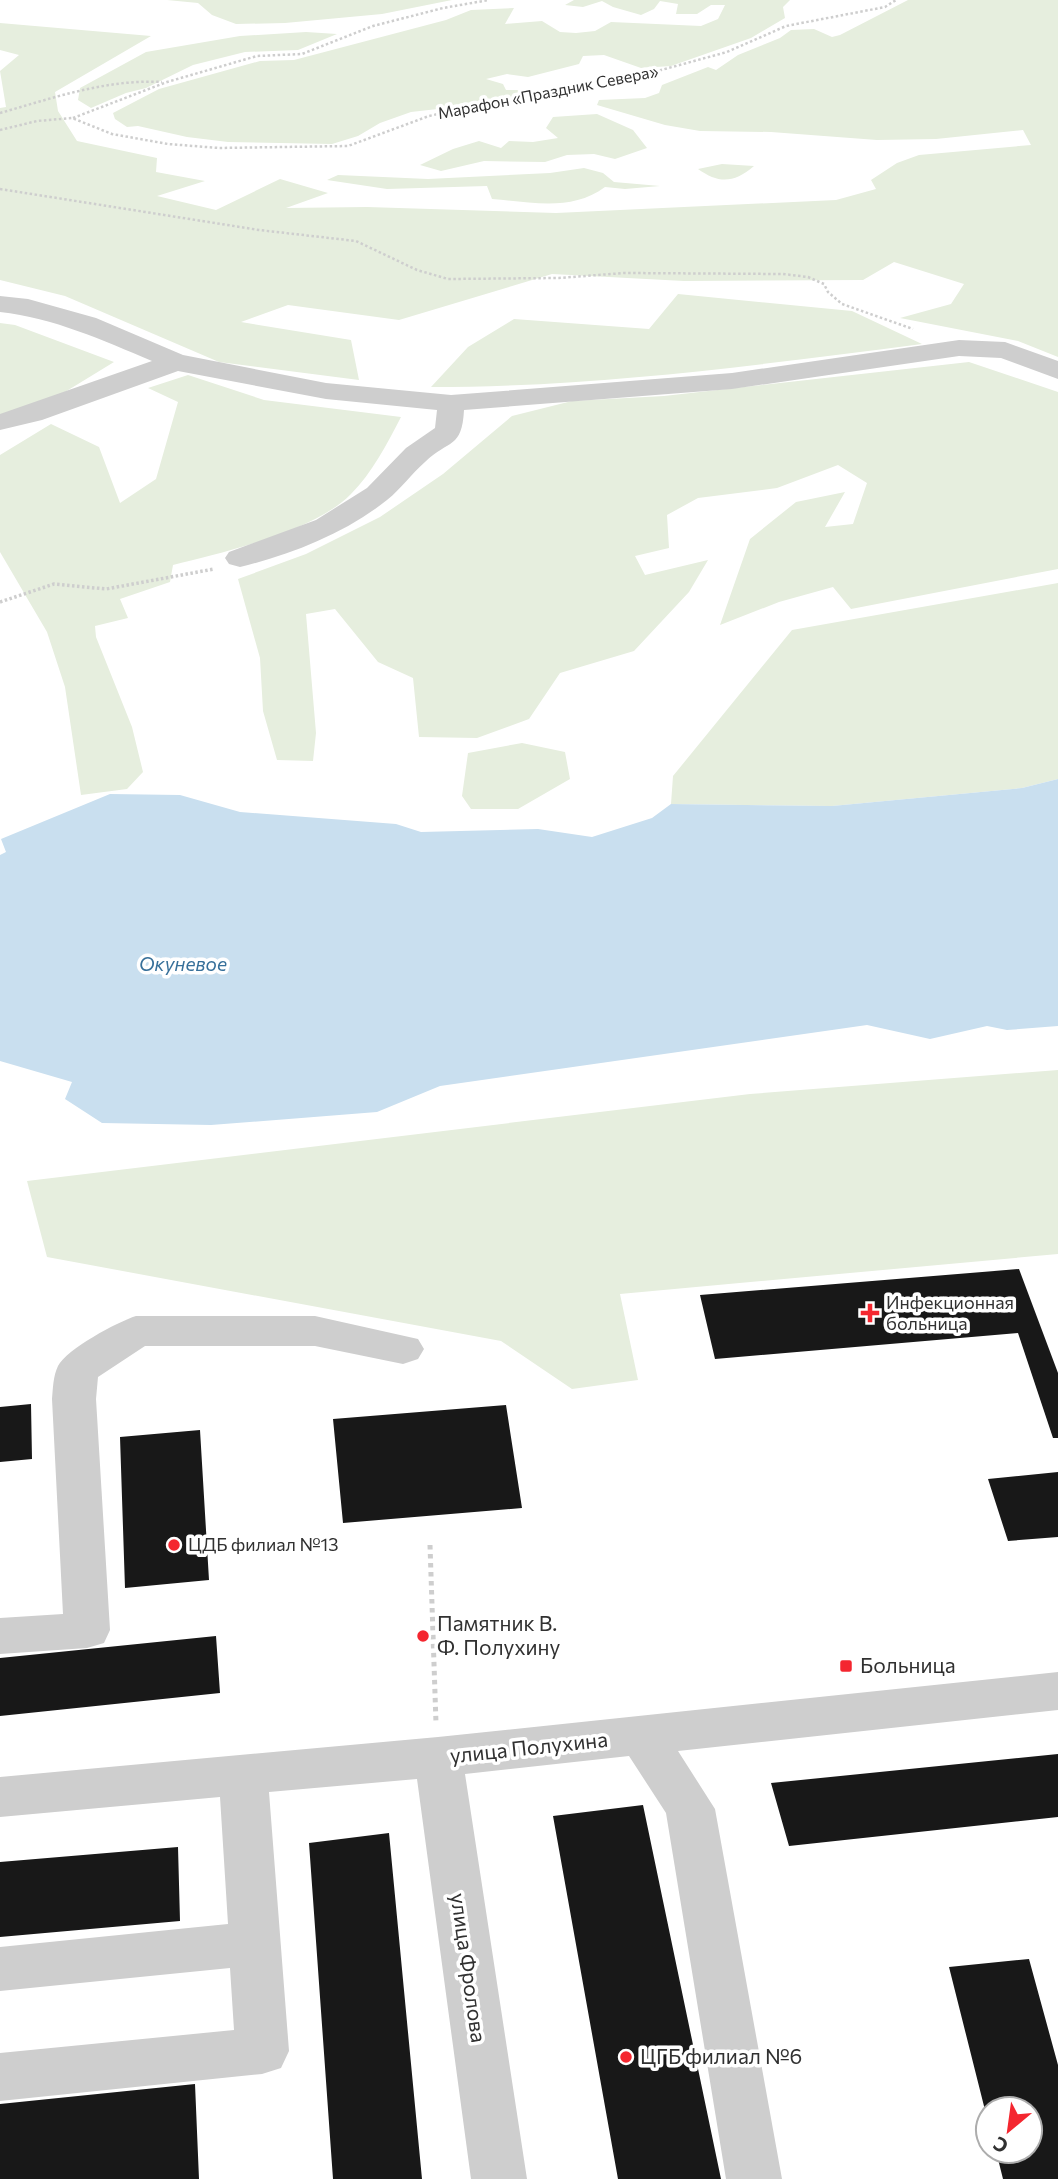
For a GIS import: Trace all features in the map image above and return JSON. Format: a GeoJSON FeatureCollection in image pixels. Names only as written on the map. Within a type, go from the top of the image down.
{"type":"FeatureCollection","features":[{"type":"Feature","properties":{"kind":"street"},"geometry":{"type":"LineString","coordinates":[[0,304],[28,307],[87,324],[176,362],[326,391],[451,403],[732,381],[959,348],[1005,350],[1058,371]]}},
{"type":"Feature","properties":{"kind":"street"},"geometry":{"type":"LineString","coordinates":[[0,422],[44,410],[176,362]]}},
{"type":"Feature","properties":{"kind":"street"},"geometry":{"type":"LineString","coordinates":[[227,563],[327,526],[377,494],[416,454],[449,431],[451,403]]}},
{"type":"Feature","properties":{"kind":"street"},"geometry":{"type":"LineString","coordinates":[[0,1636],[88,1630],[74,1399],[77,1370],[136,1331],[315,1331],[403,1349]]}},
{"type":"Feature","properties":{"kind":"street","name":"улица Полухина"},"geometry":{"type":"LineString","coordinates":[[0,1797],[438,1757],[1058,1691]]}},
{"type":"Feature","properties":{"kind":"street"},"geometry":{"type":"LineString","coordinates":[[642,1736],[691,1809],[754,2179]]}},
{"type":"Feature","properties":{"kind":"street","name":"улица Фролова"},"geometry":{"type":"LineString","coordinates":[[438,1757],[499,2179]]}},
{"type":"Feature","properties":{"kind":"street"},"geometry":{"type":"LineString","coordinates":[[0,2077],[262,2050],[243,1775]]}},
{"type":"Feature","properties":{"kind":"street"},"geometry":{"type":"LineString","coordinates":[[0,1969],[256,1943]]}},
{"type":"Feature","properties":{"kind":"path"},"geometry":{"type":"LineString","coordinates":[[0,130],[37,121],[72,118],[167,82],[257,56],[302,54],[373,26],[443,8],[489,0]]}},
{"type":"Feature","properties":{"kind":"path","name":"Марафон «Праздник Севера»"},"geometry":{"type":"LineString","coordinates":[[72,118],[112,134],[219,148],[348,146],[429,116],[590,80],[654,72],[727,52],[786,26],[885,7],[896,0]]}},
{"type":"Feature","properties":{"kind":"path"},"geometry":{"type":"LineString","coordinates":[[0,113],[41,99],[104,85],[143,81],[167,82]]}},
{"type":"Feature","properties":{"kind":"path"},"geometry":{"type":"LineString","coordinates":[[0,189],[259,230],[356,242],[392,256],[417,270],[448,279],[559,278],[624,273],[783,274],[808,277],[824,284],[828,292],[842,304],[922,332],[941,346],[941,350]]}},
{"type":"Feature","properties":{"kind":"path"},"geometry":{"type":"LineString","coordinates":[[0,602],[54,584],[106,589],[227,563]]}},
{"type":"Feature","properties":{"kind":"path"},"geometry":{"type":"LineString","coordinates":[[430,1545],[438,1757]]}},
{"type":"Feature","properties":{"kind":"green space"},"geometry":{"type":"Polygon","coordinates":[[[167,0],[452,0],[382,14],[285,23],[236,24],[212,15],[198,3],[167,0]]]}},
{"type":"Feature","properties":{"kind":"green space"},"geometry":{"type":"Polygon","coordinates":[[[574,0],[790,0],[783,7],[785,18],[751,38],[671,66],[641,68],[604,55],[583,56],[579,64],[528,77],[507,74],[486,79],[503,84],[506,90],[534,90],[500,102],[411,112],[380,123],[358,136],[332,144],[228,142],[187,137],[138,126],[127,127],[115,119],[113,113],[159,89],[260,61],[294,60],[446,20],[471,10],[514,8],[505,24],[542,21],[560,32],[576,33],[595,31],[611,22],[701,26],[718,19],[725,5],[711,5],[697,14],[676,14],[678,4],[660,1],[654,9],[641,15],[602,1],[583,7],[565,5],[574,0]]]}},
{"type":"Feature","properties":{"kind":"green space"},"geometry":{"type":"Polygon","coordinates":[[[908,0],[1058,0],[1058,357],[1018,341],[900,318],[951,304],[964,284],[894,262],[863,280],[684,281],[552,274],[399,320],[288,305],[241,322],[351,340],[359,380],[219,362],[65,296],[0,280],[0,108],[6,107],[0,71],[19,55],[0,50],[0,23],[151,36],[55,92],[58,111],[77,141],[157,158],[156,172],[205,181],[157,196],[216,210],[280,179],[328,193],[286,208],[367,207],[556,213],[836,200],[876,189],[871,180],[897,163],[919,155],[1031,145],[1023,130],[936,139],[877,140],[771,132],[700,131],[665,125],[597,105],[599,100],[645,98],[659,93],[662,85],[708,67],[716,70],[738,55],[780,38],[791,30],[814,29],[832,37],[840,35],[908,0]]]}},
{"type":"Feature","properties":{"kind":"green space"},"geometry":{"type":"Polygon","coordinates":[[[306,32],[337,34],[298,50],[245,52],[193,65],[146,88],[126,93],[91,108],[78,100],[80,88],[146,52],[240,36],[306,32]]]}},
{"type":"Feature","properties":{"kind":"green space"},"geometry":{"type":"Polygon","coordinates":[[[597,114],[633,130],[647,148],[615,159],[594,154],[567,155],[545,162],[484,161],[441,171],[420,165],[453,149],[479,141],[501,148],[509,141],[533,142],[558,138],[546,128],[553,117],[597,114]]]}},
{"type":"Feature","properties":{"kind":"green space"},"geometry":{"type":"Polygon","coordinates":[[[722,164],[754,166],[740,176],[726,180],[698,169],[722,164]]]}},
{"type":"Feature","properties":{"kind":"green space"},"geometry":{"type":"Polygon","coordinates":[[[584,168],[603,173],[614,182],[660,186],[625,189],[605,187],[579,200],[551,204],[492,199],[487,186],[387,189],[327,180],[338,175],[428,179],[550,173],[584,168]]]}},
{"type":"Feature","properties":{"kind":"green space"},"geometry":{"type":"Polygon","coordinates":[[[678,294],[852,311],[922,344],[616,379],[431,387],[468,347],[514,319],[649,329],[678,294]]]}},
{"type":"Feature","properties":{"kind":"green space"},"geometry":{"type":"Polygon","coordinates":[[[0,323],[15,325],[114,362],[65,392],[0,415],[0,323]]]}},
{"type":"Feature","properties":{"kind":"green space"},"geometry":{"type":"Polygon","coordinates":[[[969,362],[1058,392],[1058,569],[851,609],[833,587],[779,602],[720,625],[750,539],[796,502],[845,492],[825,527],[853,524],[867,483],[838,465],[777,488],[698,498],[667,515],[669,548],[635,556],[645,575],[708,560],[689,592],[634,651],[560,673],[529,719],[477,738],[419,737],[413,678],[378,662],[335,609],[306,614],[316,733],[313,761],[277,760],[263,711],[260,658],[238,579],[306,554],[380,517],[443,474],[512,416],[572,401],[664,396],[969,362]]]}},
{"type":"Feature","properties":{"kind":"green space"},"geometry":{"type":"Polygon","coordinates":[[[188,375],[264,400],[401,417],[366,477],[335,507],[292,530],[267,539],[173,565],[170,582],[120,599],[128,618],[95,626],[96,637],[132,727],[143,772],[127,789],[81,795],[65,687],[47,632],[0,552],[0,455],[51,424],[99,447],[120,503],[156,479],[178,402],[148,388],[188,375]]]}},
{"type":"Feature","properties":{"kind":"green space"},"geometry":{"type":"Polygon","coordinates":[[[1058,583],[1058,779],[1022,788],[832,806],[671,804],[673,776],[792,630],[1058,583]]]}},
{"type":"Feature","properties":{"kind":"green space"},"geometry":{"type":"Polygon","coordinates":[[[522,743],[565,752],[570,779],[518,809],[471,809],[462,796],[468,753],[522,743]]]}},
{"type":"Feature","properties":{"kind":"green space"},"geometry":{"type":"Polygon","coordinates":[[[1058,1070],[1058,1254],[620,1294],[638,1380],[572,1389],[501,1341],[47,1257],[27,1181],[750,1094],[1058,1070]]]}},
{"type":"Feature","properties":{"kind":"water","name":"Окуневое"},"geometry":{"type":"Polygon","coordinates":[[[1058,779],[1058,1026],[1007,1030],[987,1026],[930,1039],[867,1025],[440,1086],[377,1112],[211,1125],[102,1123],[65,1099],[72,1082],[0,1061],[0,855],[6,852],[1,839],[110,794],[180,795],[240,812],[396,824],[421,832],[538,829],[592,837],[652,818],[671,804],[832,806],[1022,788],[1058,779]]]}},
{"type":"Feature","properties":{"kind":"building","name":"Инфекционная больница"},"geometry":{"type":"Polygon","coordinates":[[[1019,1269],[1058,1373],[1058,1438],[1053,1438],[1018,1333],[715,1359],[700,1295],[1019,1269]]]}},
{"type":"Feature","properties":{"kind":"building"},"geometry":{"type":"Polygon","coordinates":[[[31,1404],[32,1459],[0,1462],[0,1407],[31,1404]]]}},
{"type":"Feature","properties":{"kind":"building"},"geometry":{"type":"Polygon","coordinates":[[[506,1405],[522,1508],[343,1523],[333,1419],[506,1405]]]}},
{"type":"Feature","properties":{"kind":"building"},"geometry":{"type":"Polygon","coordinates":[[[200,1430],[209,1580],[125,1588],[120,1437],[200,1430]]]}},
{"type":"Feature","properties":{"kind":"building"},"geometry":{"type":"Polygon","coordinates":[[[1058,1472],[1058,1537],[1008,1541],[988,1479],[1058,1472]]]}},
{"type":"Feature","properties":{"kind":"building"},"geometry":{"type":"Polygon","coordinates":[[[216,1636],[220,1693],[0,1716],[0,1658],[216,1636]]]}},
{"type":"Feature","properties":{"kind":"building"},"geometry":{"type":"Polygon","coordinates":[[[1058,1754],[1058,1817],[789,1846],[771,1783],[1058,1754]]]}},
{"type":"Feature","properties":{"kind":"building"},"geometry":{"type":"Polygon","coordinates":[[[643,1805],[721,2179],[618,2179],[553,1816],[643,1805]]]}},
{"type":"Feature","properties":{"kind":"building"},"geometry":{"type":"Polygon","coordinates":[[[389,1833],[422,2179],[333,2179],[309,1843],[389,1833]]]}},
{"type":"Feature","properties":{"kind":"building"},"geometry":{"type":"Polygon","coordinates":[[[178,1847],[180,1921],[0,1937],[0,1862],[178,1847]]]}},
{"type":"Feature","properties":{"kind":"building"},"geometry":{"type":"Polygon","coordinates":[[[1029,1959],[1058,2065],[1058,2179],[1003,2179],[1000,2165],[1044,2165],[1044,2095],[981,2095],[949,1967],[1029,1959]]]}},
{"type":"Feature","properties":{"kind":"building"},"geometry":{"type":"Polygon","coordinates":[[[195,2084],[199,2179],[0,2179],[0,2104],[195,2084]]]}},
{"type":"Feature","properties":{"kind":"place","name":"Инфекционная больница"},"geometry":{"type":"Point","coordinates":[870,1313]}},
{"type":"Feature","properties":{"kind":"place","name":"ЦДБ филиал №13"},"geometry":{"type":"Point","coordinates":[174,1545]}},
{"type":"Feature","properties":{"kind":"place","name":"Памятник В. Ф. Полухину"},"geometry":{"type":"Point","coordinates":[423,1636]}},
{"type":"Feature","properties":{"kind":"place","name":"Больница"},"geometry":{"type":"Point","coordinates":[846,1666]}},
{"type":"Feature","properties":{"kind":"place","name":"ЦГБ филиал №6"},"geometry":{"type":"Point","coordinates":[626,2057]}}]}
